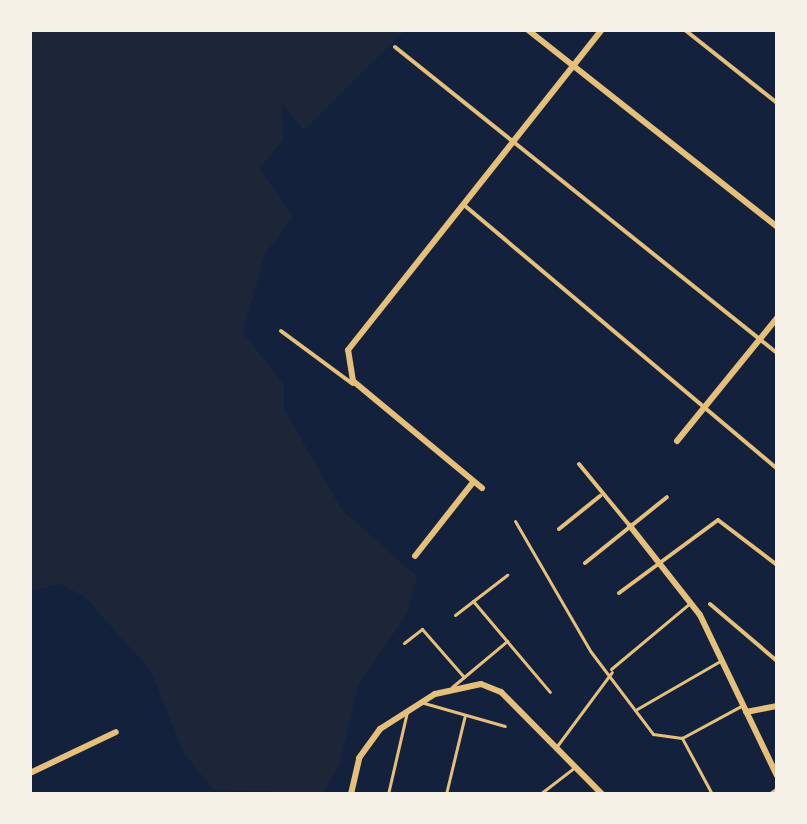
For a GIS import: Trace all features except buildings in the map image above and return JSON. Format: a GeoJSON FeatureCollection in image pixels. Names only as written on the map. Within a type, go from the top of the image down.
{"type":"FeatureCollection","features":[{"type":"Feature","properties":{"kind":"street"},"geometry":{"type":"LineString","coordinates":[[528,30],[777,227]]}},
{"type":"Feature","properties":{"kind":"street"},"geometry":{"type":"LineString","coordinates":[[370,397],[346,368],[348,350],[602,30]]}},
{"type":"Feature","properties":{"kind":"street"},"geometry":{"type":"LineString","coordinates":[[685,30],[777,103]]}},
{"type":"Feature","properties":{"kind":"street"},"geometry":{"type":"LineString","coordinates":[[395,47],[777,353]]}},
{"type":"Feature","properties":{"kind":"street"},"geometry":{"type":"LineString","coordinates":[[464,205],[777,469]]}},
{"type":"Feature","properties":{"kind":"street"},"geometry":{"type":"LineString","coordinates":[[677,441],[777,318]]}},
{"type":"Feature","properties":{"kind":"street"},"geometry":{"type":"LineString","coordinates":[[281,331],[370,397],[482,488]]}},
{"type":"Feature","properties":{"kind":"street"},"geometry":{"type":"LineString","coordinates":[[579,464],[600,496],[630,526],[691,602],[777,776]]}},
{"type":"Feature","properties":{"kind":"street"},"geometry":{"type":"LineString","coordinates":[[415,556],[474,481]]}},
{"type":"Feature","properties":{"kind":"street"},"geometry":{"type":"LineString","coordinates":[[559,529],[600,496]]}},
{"type":"Feature","properties":{"kind":"street"},"geometry":{"type":"LineString","coordinates":[[585,563],[667,497]]}},
{"type":"Feature","properties":{"kind":"street"},"geometry":{"type":"LineString","coordinates":[[619,593],[718,520],[777,565]]}},
{"type":"Feature","properties":{"kind":"street"},"geometry":{"type":"LineString","coordinates":[[710,604],[777,661]]}},
{"type":"Feature","properties":{"kind":"street"},"geometry":{"type":"LineString","coordinates":[[351,794],[359,758],[408,709],[452,687],[481,684],[501,692],[602,794]]}},
{"type":"Feature","properties":{"kind":"street"},"geometry":{"type":"LineString","coordinates":[[745,708],[777,706]]}},
{"type":"Feature","properties":{"kind":"street"},"geometry":{"type":"LineString","coordinates":[[30,773],[116,732]]}},
{"type":"Feature","properties":{"kind":"lane"},"geometry":{"type":"LineString","coordinates":[[515,521],[591,652],[611,671],[653,734],[682,738],[745,708]]}},
{"type":"Feature","properties":{"kind":"lane"},"geometry":{"type":"LineString","coordinates":[[455,615],[507,575]]}},
{"type":"Feature","properties":{"kind":"lane"},"geometry":{"type":"LineString","coordinates":[[473,601],[550,692]]}},
{"type":"Feature","properties":{"kind":"lane"},"geometry":{"type":"LineString","coordinates":[[556,747],[611,671],[691,602]]}},
{"type":"Feature","properties":{"kind":"lane"},"geometry":{"type":"LineString","coordinates":[[404,643],[422,629],[464,677]]}},
{"type":"Feature","properties":{"kind":"lane"},"geometry":{"type":"LineString","coordinates":[[452,687],[507,641]]}},
{"type":"Feature","properties":{"kind":"lane"},"geometry":{"type":"LineString","coordinates":[[637,709],[722,660]]}},
{"type":"Feature","properties":{"kind":"lane"},"geometry":{"type":"LineString","coordinates":[[420,702],[505,726]]}},
{"type":"Feature","properties":{"kind":"lane"},"geometry":{"type":"LineString","coordinates":[[388,794],[408,709]]}},
{"type":"Feature","properties":{"kind":"lane"},"geometry":{"type":"LineString","coordinates":[[446,794],[465,715]]}},
{"type":"Feature","properties":{"kind":"lane"},"geometry":{"type":"LineString","coordinates":[[682,738],[712,794]]}},
{"type":"Feature","properties":{"kind":"lane"},"geometry":{"type":"LineString","coordinates":[[540,794],[575,766]]}},
{"type":"Feature","properties":{"kind":"lane"},"geometry":{"type":"LineString","coordinates":[[769,794],[777,788]]}},
{"type":"Feature","properties":{"kind":"shaded area"},"geometry":{"type":"Polygon","coordinates":[[[30,30],[405,30],[304,130],[282,104],[284,140],[259,168],[293,217],[265,254],[243,333],[284,385],[284,409],[342,510],[417,577],[407,614],[359,683],[339,765],[323,794],[213,789],[184,753],[151,671],[85,597],[60,584],[30,591],[30,30]]]}}]}
